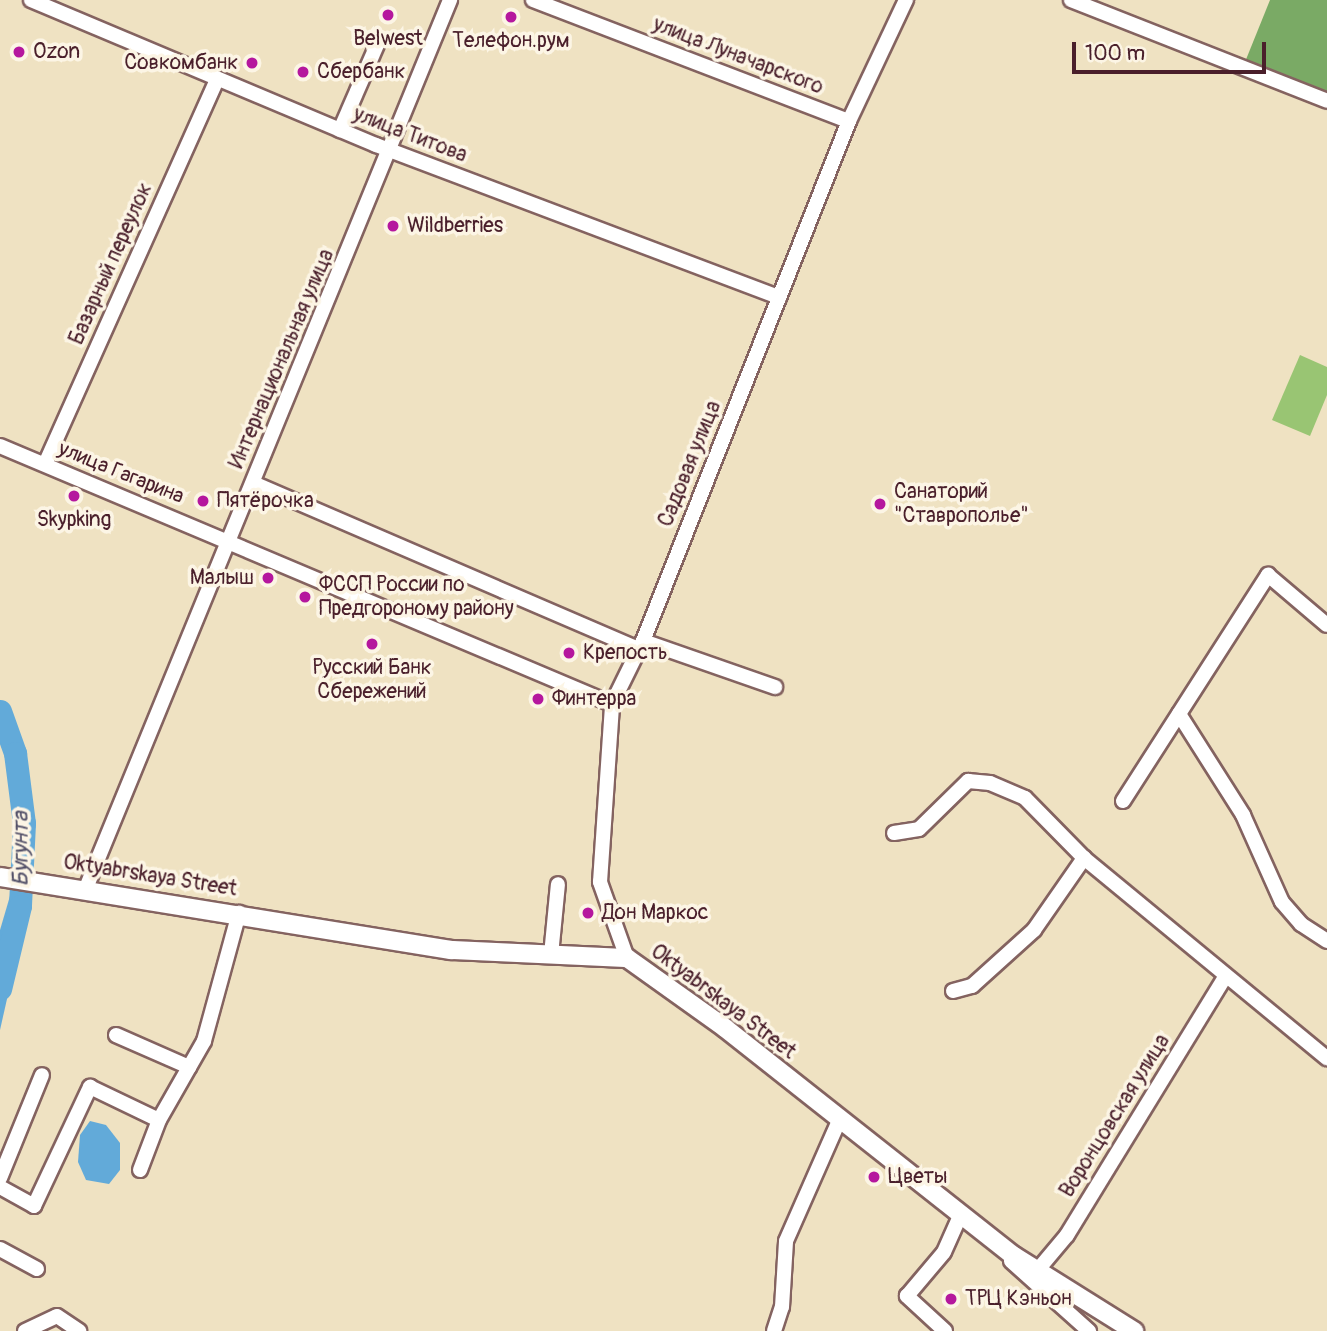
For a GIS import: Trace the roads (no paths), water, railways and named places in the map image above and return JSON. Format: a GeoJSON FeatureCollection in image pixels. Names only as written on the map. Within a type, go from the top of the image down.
{"type":"FeatureCollection","features":[{"type":"Feature","properties":{"kind":"main road","name":"Oktyabrskaya Street"},"geometry":{"type":"LineString","coordinates":[[0,877],[86,888],[451,950],[626,958],[725,1028],[839,1121],[1036,1272],[1134,1331]]}},
{"type":"Feature","properties":{"kind":"street","name":"улица Титова"},"geometry":{"type":"LineString","coordinates":[[30,0],[216,81],[391,151],[779,297]]}},
{"type":"Feature","properties":{"kind":"street","name":"Интернациональная улица"},"geometry":{"type":"LineString","coordinates":[[86,888],[391,151],[450,0]]}},
{"type":"Feature","properties":{"kind":"street","name":"улица Луначарского"},"geometry":{"type":"LineString","coordinates":[[533,0],[849,121]]}},
{"type":"Feature","properties":{"kind":"street","name":"Садовая улица"},"geometry":{"type":"LineString","coordinates":[[626,958],[605,905],[599,871],[612,704],[641,645],[849,121],[906,0]]}},
{"type":"Feature","properties":{"kind":"street"},"geometry":{"type":"LineString","coordinates":[[1071,0],[1327,101]]}},
{"type":"Feature","properties":{"kind":"street"},"geometry":{"type":"LineString","coordinates":[[340,130],[377,45]]}},
{"type":"Feature","properties":{"kind":"street","name":"Базарный переулок"},"geometry":{"type":"LineString","coordinates":[[45,464],[216,81]]}},
{"type":"Feature","properties":{"kind":"street","name":"улица Гагарина"},"geometry":{"type":"LineString","coordinates":[[0,446],[229,540],[612,704]]}},
{"type":"Feature","properties":{"kind":"street"},"geometry":{"type":"LineString","coordinates":[[253,483],[641,645],[775,687]]}},
{"type":"Feature","properties":{"kind":"street"},"geometry":{"type":"LineString","coordinates":[[1123,801],[1268,575],[1327,625]]}},
{"type":"Feature","properties":{"kind":"street"},"geometry":{"type":"LineString","coordinates":[[1179,713],[1243,815],[1282,902],[1301,924],[1327,941]]}},
{"type":"Feature","properties":{"kind":"street"},"geometry":{"type":"LineString","coordinates":[[894,832],[919,829],[968,780],[990,783],[1024,798],[1050,827],[1084,858],[1225,978],[1327,1058]]}},
{"type":"Feature","properties":{"kind":"street"},"geometry":{"type":"LineString","coordinates":[[953,991],[972,986],[1034,930],[1084,858]]}},
{"type":"Feature","properties":{"kind":"street"},"geometry":{"type":"LineString","coordinates":[[551,955],[558,884]]}},
{"type":"Feature","properties":{"kind":"street"},"geometry":{"type":"LineString","coordinates":[[139,1170],[159,1120],[204,1041],[239,913]]}},
{"type":"Feature","properties":{"kind":"street","name":"Воронцовская улица"},"geometry":{"type":"LineString","coordinates":[[1036,1272],[1067,1235],[1225,978]]}},
{"type":"Feature","properties":{"kind":"street"},"geometry":{"type":"LineString","coordinates":[[116,1035],[189,1067]]}},
{"type":"Feature","properties":{"kind":"street"},"geometry":{"type":"LineString","coordinates":[[0,1178],[42,1074]]}},
{"type":"Feature","properties":{"kind":"street"},"geometry":{"type":"LineString","coordinates":[[0,1187],[34,1206],[90,1087],[159,1120]]}},
{"type":"Feature","properties":{"kind":"street"},"geometry":{"type":"LineString","coordinates":[[774,1331],[782,1307],[786,1241],[839,1121]]}},
{"type":"Feature","properties":{"kind":"street"},"geometry":{"type":"LineString","coordinates":[[945,1331],[907,1296],[944,1252],[964,1219],[1089,1331]]}},
{"type":"Feature","properties":{"kind":"street"},"geometry":{"type":"LineString","coordinates":[[0,1249],[37,1269]]}},
{"type":"Feature","properties":{"kind":"street"},"geometry":{"type":"LineString","coordinates":[[25,1331],[57,1317],[79,1331]]}},
{"type":"Feature","properties":{"kind":"water"},"geometry":{"type":"Polygon","coordinates":[[[10,896],[30,897],[0,1030],[0,930],[10,896]]]}},
{"type":"Feature","properties":{"kind":"water"},"geometry":{"type":"Polygon","coordinates":[[[90,1121],[106,1125],[120,1143],[120,1170],[109,1184],[86,1180],[78,1162],[80,1135],[90,1121]]]}},
{"type":"Feature","properties":{"kind":"waterway","name":"Бугунта"},"geometry":{"type":"LineString","coordinates":[[0,711],[15,753],[24,823],[20,906],[0,989]]}},
{"type":"Feature","properties":{"kind":"place","name":"Belwest"},"geometry":{"type":"Point","coordinates":[388,15]}},
{"type":"Feature","properties":{"kind":"place","name":"Телефон.рум"},"geometry":{"type":"Point","coordinates":[511,17]}},
{"type":"Feature","properties":{"kind":"place","name":"Ozon"},"geometry":{"type":"Point","coordinates":[19,52]}},
{"type":"Feature","properties":{"kind":"place","name":"Совкомбанк"},"geometry":{"type":"Point","coordinates":[252,63]}},
{"type":"Feature","properties":{"kind":"place","name":"Сбербанк"},"geometry":{"type":"Point","coordinates":[303,72]}},
{"type":"Feature","properties":{"kind":"place","name":"Wildberries"},"geometry":{"type":"Point","coordinates":[393,226]}},
{"type":"Feature","properties":{"kind":"place","name":"Skypking"},"geometry":{"type":"Point","coordinates":[74,496]}},
{"type":"Feature","properties":{"kind":"place","name":"Пятёрочка"},"geometry":{"type":"Point","coordinates":[203,501]}},
{"type":"Feature","properties":{"kind":"place","name":"Санаторий \"Ставрополье\""},"geometry":{"type":"Point","coordinates":[880,504]}},
{"type":"Feature","properties":{"kind":"place","name":"Малыш"},"geometry":{"type":"Point","coordinates":[268,578]}},
{"type":"Feature","properties":{"kind":"place","name":"ФССП России по Предгороному району"},"geometry":{"type":"Point","coordinates":[305,597]}},
{"type":"Feature","properties":{"kind":"place","name":"Русский Банк Сбережений"},"geometry":{"type":"Point","coordinates":[372,644]}},
{"type":"Feature","properties":{"kind":"place","name":"Крепость"},"geometry":{"type":"Point","coordinates":[569,653]}},
{"type":"Feature","properties":{"kind":"place","name":"Финтерра"},"geometry":{"type":"Point","coordinates":[538,699]}},
{"type":"Feature","properties":{"kind":"place","name":"Дон Маркос"},"geometry":{"type":"Point","coordinates":[588,913]}},
{"type":"Feature","properties":{"kind":"place","name":"Цветы"},"geometry":{"type":"Point","coordinates":[874,1177]}},
{"type":"Feature","properties":{"kind":"place","name":"ТРЦ Кэньон"},"geometry":{"type":"Point","coordinates":[951,1299]}}]}
